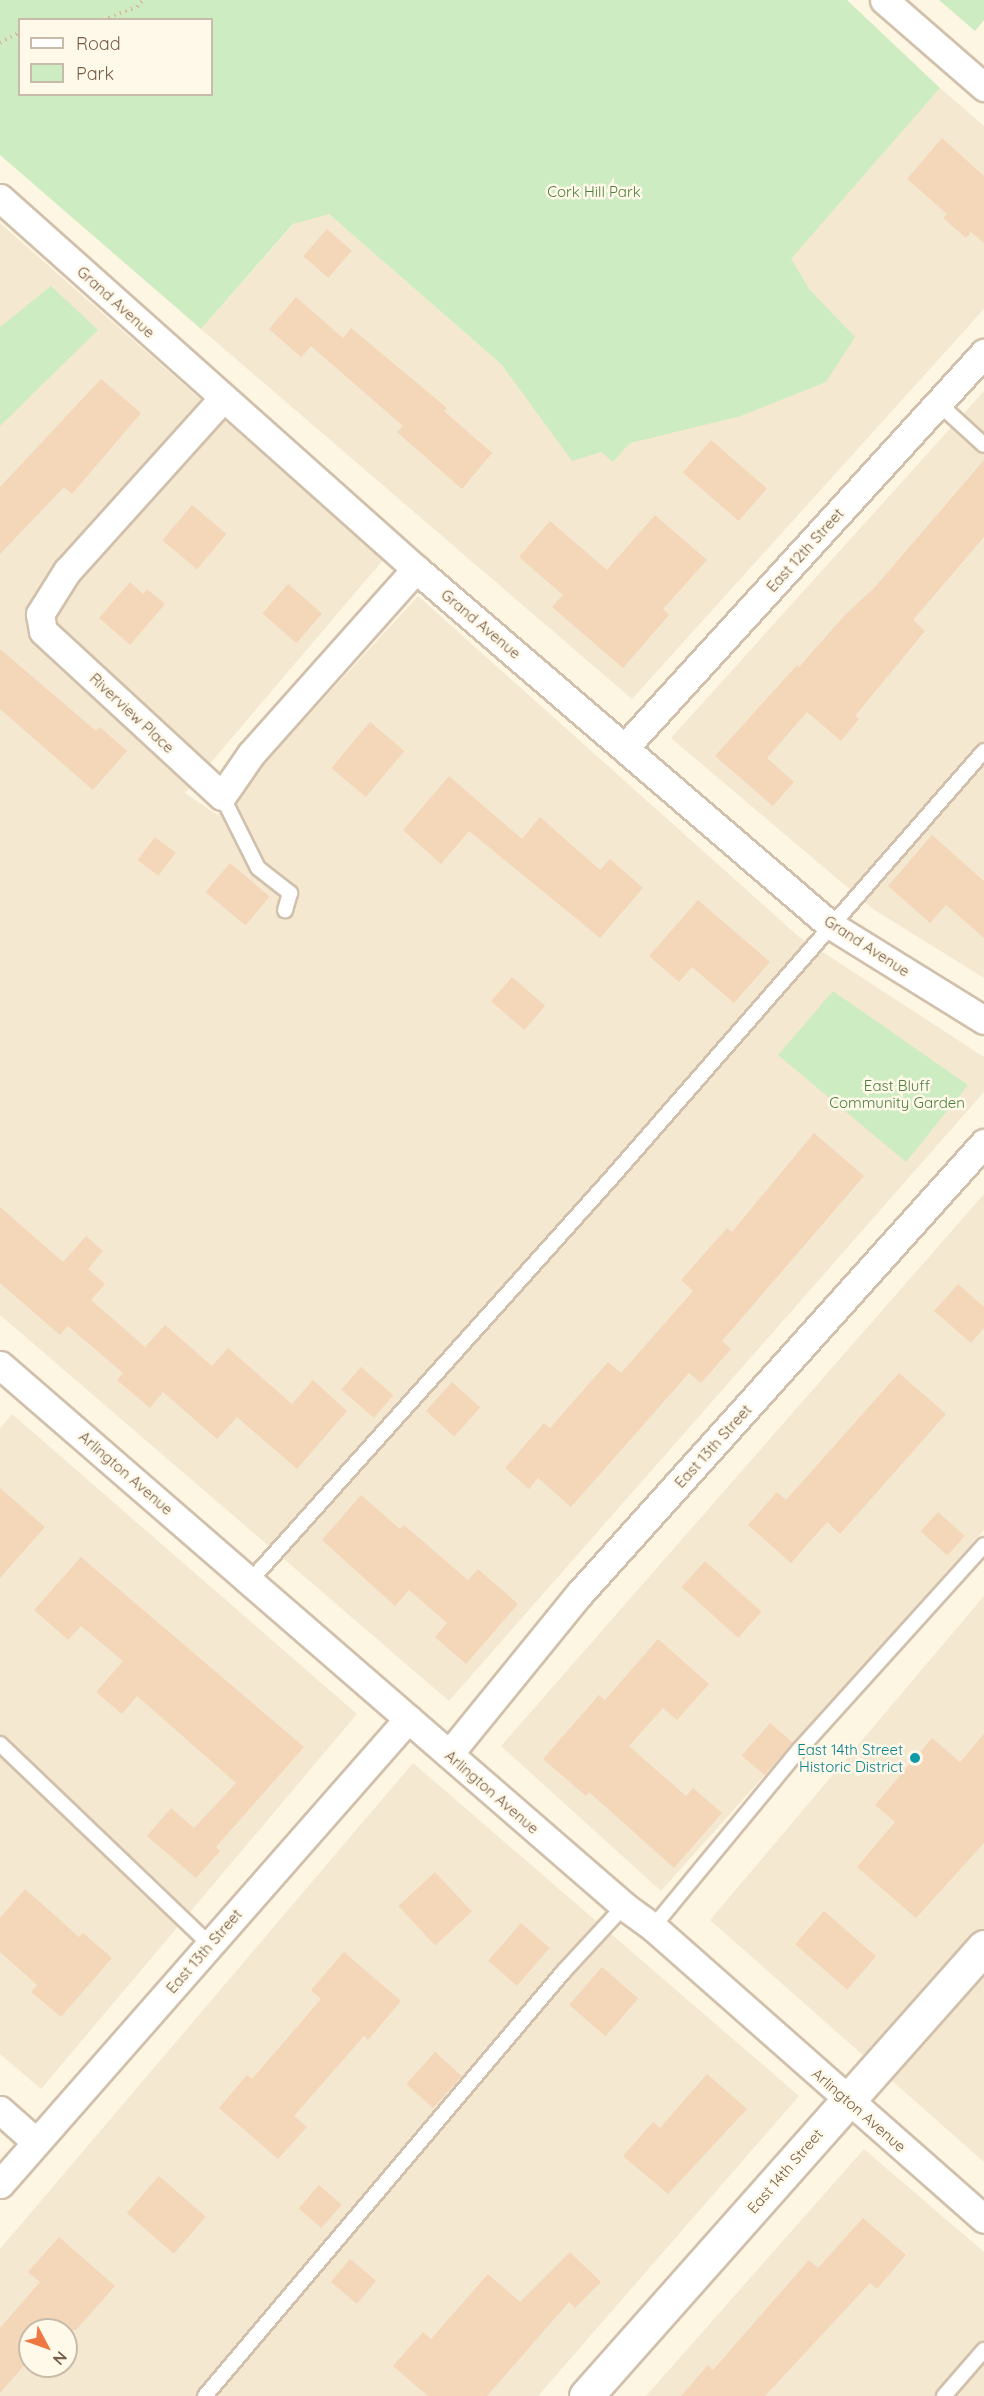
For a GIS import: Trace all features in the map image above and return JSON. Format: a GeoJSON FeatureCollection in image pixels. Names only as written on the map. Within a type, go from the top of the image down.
{"type":"FeatureCollection","features":[{"type":"Feature","properties":{"kind":"street"},"geometry":{"type":"LineString","coordinates":[[884,0],[984,87]]}},
{"type":"Feature","properties":{"kind":"street","name":"Grand Avenue"},"geometry":{"type":"LineString","coordinates":[[0,198],[416,569],[626,746],[829,924],[984,1020]]}},
{"type":"Feature","properties":{"kind":"street","name":"East 12th Street"},"geometry":{"type":"LineString","coordinates":[[626,746],[984,353]]}},
{"type":"Feature","properties":{"kind":"street","name":"Riverview Place"},"geometry":{"type":"LineString","coordinates":[[222,796],[43,631],[40,614],[67,571],[223,398]]}},
{"type":"Feature","properties":{"kind":"street"},"geometry":{"type":"LineString","coordinates":[[222,796],[251,754],[416,569]]}},
{"type":"Feature","properties":{"kind":"street","name":"East 13th Street"},"geometry":{"type":"LineString","coordinates":[[449,1754],[580,1593],[984,1143]]}},
{"type":"Feature","properties":{"kind":"street","name":"Arlington Avenue"},"geometry":{"type":"LineString","coordinates":[[5,1379],[251,1580],[624,1906],[653,1927],[847,2101],[984,2219]]}},
{"type":"Feature","properties":{"kind":"street","name":"East 13th Street"},"geometry":{"type":"LineString","coordinates":[[0,2184],[408,1719]]}},
{"type":"Feature","properties":{"kind":"street","name":"East 14th Street"},"geometry":{"type":"LineString","coordinates":[[586,2396],[984,1947]]}},
{"type":"Feature","properties":{"kind":"street"},"geometry":{"type":"LineString","coordinates":[[0,2110],[36,2142]]}},
{"type":"Feature","properties":{"kind":"lane"},"geometry":{"type":"LineString","coordinates":[[938,404],[984,445]]}},
{"type":"Feature","properties":{"kind":"lane"},"geometry":{"type":"LineString","coordinates":[[251,1580],[613,1176],[829,924],[984,751]]}},
{"type":"Feature","properties":{"kind":"lane"},"geometry":{"type":"LineString","coordinates":[[222,796],[258,868],[290,893],[285,910]]}},
{"type":"Feature","properties":{"kind":"lane"},"geometry":{"type":"LineString","coordinates":[[653,1927],[799,1750],[984,1545]]}},
{"type":"Feature","properties":{"kind":"lane"},"geometry":{"type":"LineString","coordinates":[[0,1744],[209,1944]]}},
{"type":"Feature","properties":{"kind":"lane"},"geometry":{"type":"LineString","coordinates":[[205,2396],[564,1971],[624,1906]]}},
{"type":"Feature","properties":{"kind":"lane"},"geometry":{"type":"LineString","coordinates":[[944,2396],[984,2350]]}},
{"type":"Feature","properties":{"kind":"path"},"geometry":{"type":"LineString","coordinates":[[108,18],[137,7],[143,0]]}},
{"type":"Feature","properties":{"kind":"path"},"geometry":{"type":"LineString","coordinates":[[0,43],[18,33]]}},
{"type":"Feature","properties":{"kind":"shaded area"},"geometry":{"type":"Polygon","coordinates":[[[940,88],[984,126],[984,309],[632,699],[201,329],[314,201],[613,462],[940,88]]]}},
{"type":"Feature","properties":{"kind":"shaded area"},"geometry":{"type":"Polygon","coordinates":[[[0,223],[383,560],[185,793],[217,815],[418,596],[798,936],[984,1057],[984,1092],[449,1701],[0,1315],[0,223]]]}},
{"type":"Feature","properties":{"kind":"shaded area"},"geometry":{"type":"Polygon","coordinates":[[[984,391],[984,978],[873,909],[671,738],[984,391]]]}},
{"type":"Feature","properties":{"kind":"shaded area"},"geometry":{"type":"Polygon","coordinates":[[[984,1194],[984,1530],[661,1891],[501,1746],[984,1194]]]}},
{"type":"Feature","properties":{"kind":"shaded area"},"geometry":{"type":"Polygon","coordinates":[[[12,1414],[357,1714],[41,2089],[0,2054],[0,1428],[12,1414]]]}},
{"type":"Feature","properties":{"kind":"shaded area","name":"East 14th Street Historic District"},"geometry":{"type":"Polygon","coordinates":[[[984,1596],[984,2162],[710,1920],[984,1596]]]}},
{"type":"Feature","properties":{"kind":"shaded area"},"geometry":{"type":"Polygon","coordinates":[[[413,1763],[799,2096],[538,2396],[0,2396],[0,2249],[413,1763]]]}},
{"type":"Feature","properties":{"kind":"shaded area"},"geometry":{"type":"Polygon","coordinates":[[[864,2149],[984,2252],[984,2396],[646,2396],[864,2149]]]}},
{"type":"Feature","properties":{"kind":"green space","name":"Cork Hill Park"},"geometry":{"type":"Polygon","coordinates":[[[0,0],[847,0],[940,88],[791,259],[810,290],[855,337],[826,382],[741,416],[630,443],[613,462],[601,452],[572,461],[502,365],[329,214],[293,224],[201,329],[0,155],[0,0]]]}},
{"type":"Feature","properties":{"kind":"green space"},"geometry":{"type":"Polygon","coordinates":[[[939,0],[984,0],[984,20],[975,31],[939,0]]]}},
{"type":"Feature","properties":{"kind":"green space"},"geometry":{"type":"Polygon","coordinates":[[[51,286],[98,330],[0,426],[0,327],[51,286]]]}},
{"type":"Feature","properties":{"kind":"green space","name":"East Bluff Community Garden"},"geometry":{"type":"Polygon","coordinates":[[[833,991],[968,1085],[906,1162],[778,1055],[833,991]]]}},
{"type":"Feature","properties":{"kind":"building"},"geometry":{"type":"Polygon","coordinates":[[[942,138],[984,176],[984,243],[971,232],[966,238],[943,218],[947,214],[907,179],[942,138]]]}},
{"type":"Feature","properties":{"kind":"building"},"geometry":{"type":"Polygon","coordinates":[[[327,229],[352,251],[328,278],[303,256],[327,229]]]}},
{"type":"Feature","properties":{"kind":"building"},"geometry":{"type":"Polygon","coordinates":[[[296,297],[343,338],[351,328],[447,408],[444,411],[492,453],[462,489],[397,432],[403,426],[311,346],[301,357],[269,329],[296,297]]]}},
{"type":"Feature","properties":{"kind":"building"},"geometry":{"type":"Polygon","coordinates":[[[101,379],[141,413],[72,494],[64,487],[0,554],[0,487],[101,379]]]}},
{"type":"Feature","properties":{"kind":"building"},"geometry":{"type":"Polygon","coordinates":[[[711,440],[767,489],[739,521],[683,472],[711,440]]]}},
{"type":"Feature","properties":{"kind":"building"},"geometry":{"type":"Polygon","coordinates":[[[984,460],[984,537],[913,620],[925,631],[855,716],[859,719],[841,741],[807,712],[767,758],[794,782],[773,806],[715,756],[797,665],[799,667],[844,616],[875,587],[984,460]]]}},
{"type":"Feature","properties":{"kind":"building"},"geometry":{"type":"Polygon","coordinates":[[[192,505],[226,534],[197,569],[162,540],[192,505]]]}},
{"type":"Feature","properties":{"kind":"building"},"geometry":{"type":"Polygon","coordinates":[[[655,515],[707,560],[663,609],[669,615],[623,668],[552,607],[563,595],[519,557],[550,521],[607,570],[655,515]]]}},
{"type":"Feature","properties":{"kind":"building"},"geometry":{"type":"Polygon","coordinates":[[[130,582],[143,594],[147,589],[165,604],[130,645],[99,618],[130,582]]]}},
{"type":"Feature","properties":{"kind":"building"},"geometry":{"type":"Polygon","coordinates":[[[288,584],[322,614],[296,643],[262,613],[288,584]]]}},
{"type":"Feature","properties":{"kind":"building"},"geometry":{"type":"Polygon","coordinates":[[[0,649],[96,731],[100,727],[127,751],[93,790],[0,709],[0,649]]]}},
{"type":"Feature","properties":{"kind":"building"},"geometry":{"type":"Polygon","coordinates":[[[370,722],[404,751],[366,797],[331,768],[370,722]]]}},
{"type":"Feature","properties":{"kind":"building"},"geometry":{"type":"Polygon","coordinates":[[[449,776],[522,839],[540,817],[600,870],[610,859],[643,888],[600,938],[469,831],[441,864],[403,830],[449,776]]]}},
{"type":"Feature","properties":{"kind":"building"},"geometry":{"type":"Polygon","coordinates":[[[932,835],[984,881],[984,938],[946,905],[930,923],[888,886],[932,835]]]}},
{"type":"Feature","properties":{"kind":"building"},"geometry":{"type":"Polygon","coordinates":[[[155,837],[176,853],[158,876],[138,860],[155,837]]]}},
{"type":"Feature","properties":{"kind":"building"},"geometry":{"type":"Polygon","coordinates":[[[230,863],[270,896],[245,926],[206,892],[230,863]]]}},
{"type":"Feature","properties":{"kind":"building"},"geometry":{"type":"Polygon","coordinates":[[[698,900],[770,962],[734,1003],[692,967],[679,982],[649,956],[698,900]]]}},
{"type":"Feature","properties":{"kind":"building"},"geometry":{"type":"Polygon","coordinates":[[[512,977],[545,1006],[524,1030],[491,1001],[512,977]]]}},
{"type":"Feature","properties":{"kind":"building"},"geometry":{"type":"Polygon","coordinates":[[[814,1133],[864,1176],[722,1341],[731,1349],[701,1383],[689,1373],[571,1507],[538,1478],[529,1489],[505,1468],[544,1423],[550,1428],[608,1362],[621,1373],[693,1291],[681,1280],[727,1228],[732,1232],[814,1133]]]}},
{"type":"Feature","properties":{"kind":"building"},"geometry":{"type":"Polygon","coordinates":[[[0,1207],[63,1262],[86,1236],[103,1251],[88,1269],[105,1284],[91,1300],[145,1347],[165,1325],[212,1366],[228,1348],[292,1404],[313,1380],[347,1411],[297,1469],[237,1417],[217,1439],[163,1392],[150,1408],[117,1380],[123,1373],[68,1326],[60,1335],[0,1283],[0,1207]]]}},
{"type":"Feature","properties":{"kind":"building"},"geometry":{"type":"Polygon","coordinates":[[[958,1284],[984,1307],[984,1328],[971,1343],[934,1311],[958,1284]]]}},
{"type":"Feature","properties":{"kind":"building"},"geometry":{"type":"Polygon","coordinates":[[[361,1367],[393,1395],[374,1418],[341,1390],[361,1367]]]}},
{"type":"Feature","properties":{"kind":"building"},"geometry":{"type":"Polygon","coordinates":[[[899,1373],[946,1414],[840,1534],[827,1522],[791,1563],[748,1525],[777,1492],[786,1500],[899,1373]]]}},
{"type":"Feature","properties":{"kind":"building"},"geometry":{"type":"Polygon","coordinates":[[[452,1382],[480,1407],[454,1436],[426,1411],[452,1382]]]}},
{"type":"Feature","properties":{"kind":"building"},"geometry":{"type":"Polygon","coordinates":[[[0,1488],[45,1527],[0,1578],[0,1488]]]}},
{"type":"Feature","properties":{"kind":"building"},"geometry":{"type":"Polygon","coordinates":[[[361,1495],[400,1529],[404,1525],[468,1580],[478,1569],[518,1604],[466,1664],[435,1637],[447,1623],[409,1590],[395,1606],[322,1540],[361,1495]]]}},
{"type":"Feature","properties":{"kind":"building"},"geometry":{"type":"Polygon","coordinates":[[[938,1512],[965,1536],[947,1555],[921,1531],[938,1512]]]}},
{"type":"Feature","properties":{"kind":"building"},"geometry":{"type":"Polygon","coordinates":[[[81,1557],[304,1747],[216,1847],[220,1851],[196,1878],[147,1836],[171,1808],[194,1828],[236,1783],[137,1696],[122,1714],[96,1692],[123,1661],[81,1626],[68,1640],[34,1610],[81,1557]]]}},
{"type":"Feature","properties":{"kind":"building"},"geometry":{"type":"Polygon","coordinates":[[[705,1561],[761,1612],[738,1638],[682,1587],[705,1561]]]}},
{"type":"Feature","properties":{"kind":"building"},"geometry":{"type":"Polygon","coordinates":[[[658,1639],[709,1684],[677,1720],[663,1708],[629,1746],[686,1796],[693,1788],[722,1813],[674,1868],[589,1792],[586,1796],[543,1759],[599,1695],[605,1700],[658,1639]]]}},
{"type":"Feature","properties":{"kind":"building"},"geometry":{"type":"Polygon","coordinates":[[[770,1723],[793,1743],[764,1775],[742,1755],[770,1723]]]}},
{"type":"Feature","properties":{"kind":"building"},"geometry":{"type":"Polygon","coordinates":[[[984,1734],[984,1843],[916,1918],[857,1867],[895,1822],[875,1805],[932,1738],[960,1762],[984,1734]]]}},
{"type":"Feature","properties":{"kind":"building"},"geometry":{"type":"Polygon","coordinates":[[[435,1872],[472,1911],[435,1946],[398,1906],[435,1872]]]}},
{"type":"Feature","properties":{"kind":"building"},"geometry":{"type":"Polygon","coordinates":[[[25,1889],[79,1937],[83,1933],[112,1958],[61,2017],[31,1992],[37,1985],[0,1952],[0,1918],[25,1889]]]}},
{"type":"Feature","properties":{"kind":"building"},"geometry":{"type":"Polygon","coordinates":[[[824,1911],[876,1956],[847,1989],[795,1944],[824,1911]]]}},
{"type":"Feature","properties":{"kind":"building"},"geometry":{"type":"Polygon","coordinates":[[[521,1923],[550,1948],[517,1986],[488,1961],[521,1923]]]}},
{"type":"Feature","properties":{"kind":"building"},"geometry":{"type":"Polygon","coordinates":[[[344,1952],[401,2001],[368,2040],[364,2036],[294,2116],[307,2127],[278,2159],[219,2108],[247,2075],[252,2079],[321,1999],[311,1990],[344,1952]]]}},
{"type":"Feature","properties":{"kind":"building"},"geometry":{"type":"Polygon","coordinates":[[[602,1967],[638,1998],[605,2036],[569,2005],[602,1967]]]}},
{"type":"Feature","properties":{"kind":"building"},"geometry":{"type":"Polygon","coordinates":[[[435,2052],[462,2076],[433,2108],[406,2084],[435,2052]]]}},
{"type":"Feature","properties":{"kind":"building"},"geometry":{"type":"Polygon","coordinates":[[[707,2074],[747,2109],[668,2194],[623,2156],[653,2122],[660,2128],[707,2074]]]}},
{"type":"Feature","properties":{"kind":"building"},"geometry":{"type":"Polygon","coordinates":[[[159,2176],[206,2217],[174,2254],[127,2213],[159,2176]]]}},
{"type":"Feature","properties":{"kind":"building"},"geometry":{"type":"Polygon","coordinates":[[[319,2185],[342,2205],[321,2228],[299,2208],[319,2185]]]}},
{"type":"Feature","properties":{"kind":"building"},"geometry":{"type":"Polygon","coordinates":[[[863,2218],[906,2255],[877,2289],[870,2283],[765,2396],[681,2396],[708,2365],[713,2370],[809,2260],[818,2268],[863,2218]]]}},
{"type":"Feature","properties":{"kind":"building"},"geometry":{"type":"Polygon","coordinates":[[[59,2237],[115,2286],[78,2328],[78,2318],[18,2318],[18,2373],[0,2393],[0,2328],[40,2282],[28,2272],[59,2237]]]}},
{"type":"Feature","properties":{"kind":"building"},"geometry":{"type":"Polygon","coordinates":[[[570,2252],[601,2282],[575,2308],[569,2302],[487,2396],[428,2396],[393,2366],[423,2332],[431,2339],[488,2274],[520,2302],[570,2252]]]}},
{"type":"Feature","properties":{"kind":"building"},"geometry":{"type":"Polygon","coordinates":[[[350,2259],[376,2281],[357,2304],[331,2282],[350,2259]]]}},
{"type":"Feature","properties":{"kind":"place","name":"East 14th Street Historic District"},"geometry":{"type":"Point","coordinates":[915,1758]}}]}
